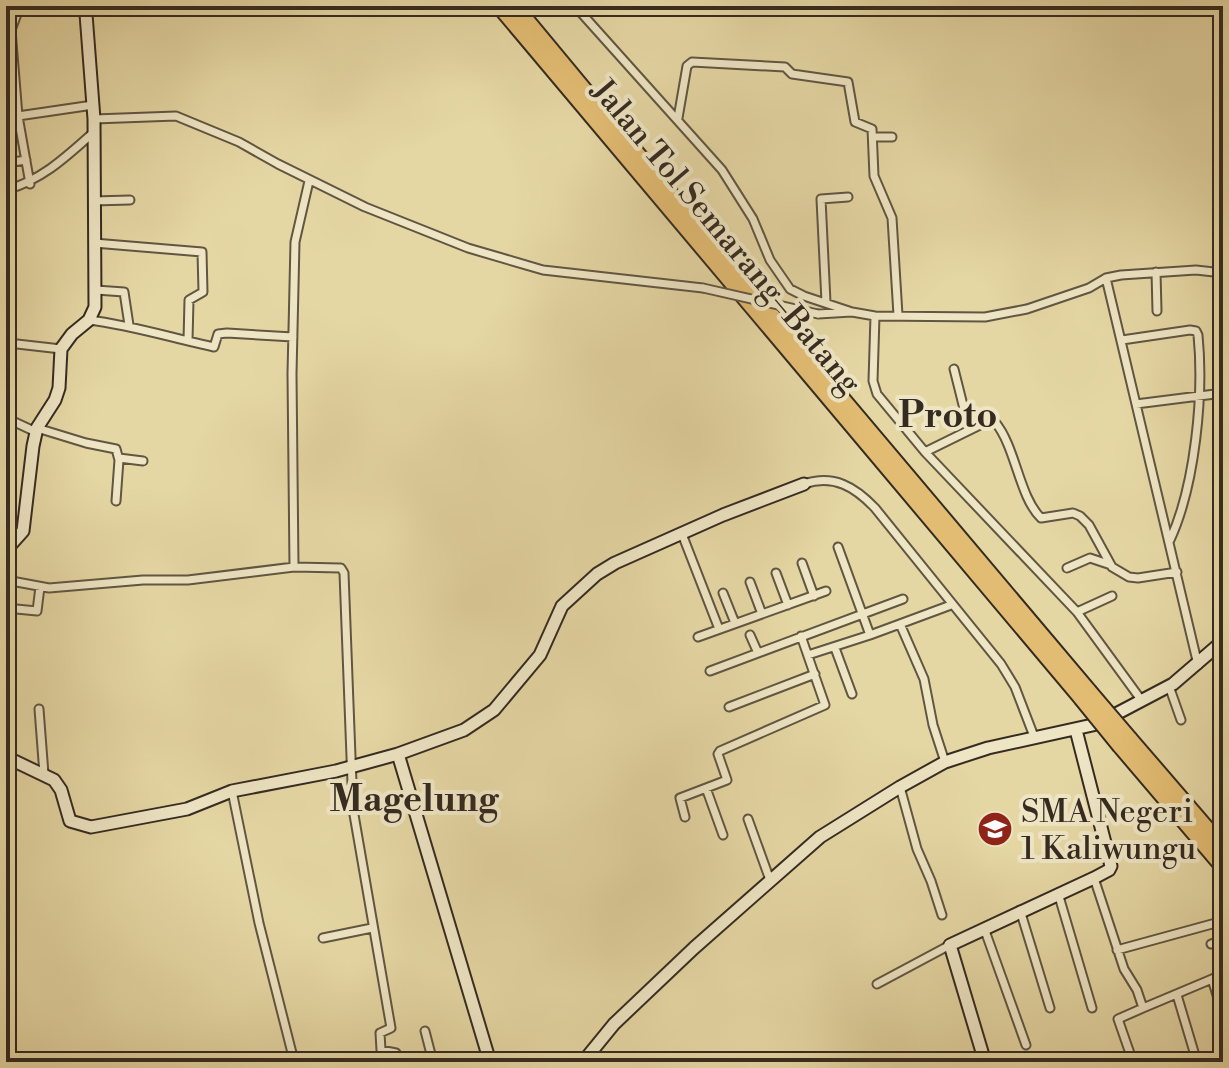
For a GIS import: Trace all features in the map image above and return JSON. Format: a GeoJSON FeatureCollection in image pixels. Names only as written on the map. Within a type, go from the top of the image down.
{"type":"FeatureCollection","features":[{"type":"Feature","properties":{"kind":"highway","name":"Jalan Tol Semarang–Batang"},"geometry":{"type":"LineString","coordinates":[[499,6],[741,297],[1125,742],[1223,867]]}},
{"type":"Feature","properties":{"kind":"highway","name":"Jalan Tol Semarang–Batang"},"geometry":{"type":"LineString","coordinates":[[515,6],[1085,695]]}},
{"type":"Feature","properties":{"kind":"highway","name":"Jalan Tol Semarang–Batang"},"geometry":{"type":"LineString","coordinates":[[1125,742],[1223,847]]}},
{"type":"Feature","properties":{"kind":"street"},"geometry":{"type":"LineString","coordinates":[[20,6],[11,30],[10,81],[30,184]]}},
{"type":"Feature","properties":{"kind":"street"},"geometry":{"type":"LineString","coordinates":[[6,550],[23,531],[26,488],[36,430],[57,394],[61,349],[72,334],[89,320],[95,307],[94,119],[86,18],[86,12],[93,6]]}},
{"type":"Feature","properties":{"kind":"street"},"geometry":{"type":"LineString","coordinates":[[575,6],[722,170],[753,219],[770,260],[790,289],[804,296],[875,316],[955,318],[1027,309],[1089,288],[1106,278],[1196,270],[1223,273]]}},
{"type":"Feature","properties":{"kind":"street"},"geometry":{"type":"LineString","coordinates":[[1217,6],[1223,31]]}},
{"type":"Feature","properties":{"kind":"street"},"geometry":{"type":"LineString","coordinates":[[678,118],[689,63],[785,67],[792,74],[848,82],[855,122],[871,128],[875,180],[892,218],[898,315]]}},
{"type":"Feature","properties":{"kind":"street"},"geometry":{"type":"LineString","coordinates":[[6,117],[93,105]]}},
{"type":"Feature","properties":{"kind":"street"},"geometry":{"type":"LineString","coordinates":[[161,116],[162,126]]}},
{"type":"Feature","properties":{"kind":"street"},"geometry":{"type":"LineString","coordinates":[[94,119],[179,117],[221,133],[309,181],[447,241],[543,270],[703,288],[818,314],[852,312]]}},
{"type":"Feature","properties":{"kind":"street"},"geometry":{"type":"LineString","coordinates":[[6,190],[30,184],[94,132]]}},
{"type":"Feature","properties":{"kind":"street"},"geometry":{"type":"LineString","coordinates":[[873,137],[892,137]]}},
{"type":"Feature","properties":{"kind":"street"},"geometry":{"type":"LineString","coordinates":[[6,163],[26,160]]}},
{"type":"Feature","properties":{"kind":"street"},"geometry":{"type":"LineString","coordinates":[[294,567],[295,242],[309,181]]}},
{"type":"Feature","properties":{"kind":"street"},"geometry":{"type":"LineString","coordinates":[[826,302],[821,199],[848,197]]}},
{"type":"Feature","properties":{"kind":"street"},"geometry":{"type":"LineString","coordinates":[[93,201],[130,200]]}},
{"type":"Feature","properties":{"kind":"street"},"geometry":{"type":"LineString","coordinates":[[94,243],[202,252],[203,292],[189,300],[188,341]]}},
{"type":"Feature","properties":{"kind":"street"},"geometry":{"type":"LineString","coordinates":[[1156,272],[1157,311]]}},
{"type":"Feature","properties":{"kind":"street"},"geometry":{"type":"LineString","coordinates":[[1106,278],[1198,665]]}},
{"type":"Feature","properties":{"kind":"street"},"geometry":{"type":"LineString","coordinates":[[96,290],[124,292],[129,325]]}},
{"type":"Feature","properties":{"kind":"street"},"geometry":{"type":"LineString","coordinates":[[875,316],[874,388],[925,452],[1077,612],[1142,701]]}},
{"type":"Feature","properties":{"kind":"street"},"geometry":{"type":"LineString","coordinates":[[89,320],[129,325],[214,347],[218,334],[293,337]]}},
{"type":"Feature","properties":{"kind":"street"},"geometry":{"type":"LineString","coordinates":[[1122,340],[1196,331],[1200,355],[1199,395],[1187,493],[1170,540]]}},
{"type":"Feature","properties":{"kind":"street"},"geometry":{"type":"LineString","coordinates":[[17,344],[61,349]]}},
{"type":"Feature","properties":{"kind":"street"},"geometry":{"type":"LineString","coordinates":[[954,369],[969,429]]}},
{"type":"Feature","properties":{"kind":"street"},"geometry":{"type":"LineString","coordinates":[[1136,404],[1223,393]]}},
{"type":"Feature","properties":{"kind":"street"},"geometry":{"type":"LineString","coordinates":[[6,418],[36,430],[115,448],[119,458],[116,501]]}},
{"type":"Feature","properties":{"kind":"street"},"geometry":{"type":"LineString","coordinates":[[925,452],[969,429],[995,422],[1041,518],[1064,514],[1080,516],[1089,525],[1115,570],[1133,578],[1177,572]]}},
{"type":"Feature","properties":{"kind":"street"},"geometry":{"type":"LineString","coordinates":[[119,458],[143,461]]}},
{"type":"Feature","properties":{"kind":"street"},"geometry":{"type":"LineString","coordinates":[[6,757],[44,774],[59,786],[70,821],[86,827],[187,809],[232,791],[352,767],[398,754],[464,730],[494,710],[540,655],[562,606],[615,563],[723,515],[817,480],[834,480],[856,490],[875,508],[1005,669],[1035,739]]}},
{"type":"Feature","properties":{"kind":"street"},"geometry":{"type":"LineString","coordinates":[[682,534],[719,629]]}},
{"type":"Feature","properties":{"kind":"street"},"geometry":{"type":"LineString","coordinates":[[838,547],[870,635]]}},
{"type":"Feature","properties":{"kind":"street"},"geometry":{"type":"LineString","coordinates":[[1067,568],[1089,558],[1111,565]]}},
{"type":"Feature","properties":{"kind":"street"},"geometry":{"type":"LineString","coordinates":[[802,563],[814,596]]}},
{"type":"Feature","properties":{"kind":"street"},"geometry":{"type":"LineString","coordinates":[[6,580],[40,587],[188,580],[294,567],[341,568],[344,573],[353,809],[391,1026],[390,1030],[380,1033],[381,1050],[396,1053],[398,1062]]}},
{"type":"Feature","properties":{"kind":"street"},"geometry":{"type":"LineString","coordinates":[[776,573],[788,605]]}},
{"type":"Feature","properties":{"kind":"street"},"geometry":{"type":"LineString","coordinates":[[750,582],[762,614]]}},
{"type":"Feature","properties":{"kind":"street"},"geometry":{"type":"LineString","coordinates":[[6,608],[38,611],[40,587]]}},
{"type":"Feature","properties":{"kind":"street"},"geometry":{"type":"LineString","coordinates":[[698,637],[826,591]]}},
{"type":"Feature","properties":{"kind":"street"},"geometry":{"type":"LineString","coordinates":[[723,593],[735,623]]}},
{"type":"Feature","properties":{"kind":"street"},"geometry":{"type":"LineString","coordinates":[[1077,612],[1112,596]]}},
{"type":"Feature","properties":{"kind":"street"},"geometry":{"type":"LineString","coordinates":[[710,671],[903,599]]}},
{"type":"Feature","properties":{"kind":"street"},"geometry":{"type":"LineString","coordinates":[[808,655],[951,605]]}},
{"type":"Feature","properties":{"kind":"street"},"geometry":{"type":"LineString","coordinates":[[900,624],[924,679],[933,725],[945,762]]}},
{"type":"Feature","properties":{"kind":"street"},"geometry":{"type":"LineString","coordinates":[[750,635],[758,653]]}},
{"type":"Feature","properties":{"kind":"street"},"geometry":{"type":"LineString","coordinates":[[685,817],[680,798],[727,780],[718,754],[720,751],[825,705],[801,636]]}},
{"type":"Feature","properties":{"kind":"street"},"geometry":{"type":"LineString","coordinates":[[583,1062],[644,996],[820,837],[945,762],[988,748],[1097,724],[1169,686],[1198,665],[1223,641]]}},
{"type":"Feature","properties":{"kind":"street"},"geometry":{"type":"LineString","coordinates":[[835,648],[852,694]]}},
{"type":"Feature","properties":{"kind":"street"},"geometry":{"type":"LineString","coordinates":[[729,707],[815,674]]}},
{"type":"Feature","properties":{"kind":"street"},"geometry":{"type":"LineString","coordinates":[[1169,686],[1181,720]]}},
{"type":"Feature","properties":{"kind":"street"},"geometry":{"type":"LineString","coordinates":[[39,709],[44,774]]}},
{"type":"Feature","properties":{"kind":"street"},"geometry":{"type":"LineString","coordinates":[[877,984],[1020,910],[1109,870],[1112,861],[1076,730]]}},
{"type":"Feature","properties":{"kind":"street"},"geometry":{"type":"LineString","coordinates":[[398,754],[490,1062]]}},
{"type":"Feature","properties":{"kind":"street"},"geometry":{"type":"LineString","coordinates":[[900,787],[917,849],[942,915]]}},
{"type":"Feature","properties":{"kind":"street"},"geometry":{"type":"LineString","coordinates":[[706,788],[723,835]]}},
{"type":"Feature","properties":{"kind":"street"},"geometry":{"type":"LineString","coordinates":[[232,791],[259,923],[292,1053],[299,1062]]}},
{"type":"Feature","properties":{"kind":"street"},"geometry":{"type":"LineString","coordinates":[[748,819],[770,880]]}},
{"type":"Feature","properties":{"kind":"street"},"geometry":{"type":"LineString","coordinates":[[1094,878],[1126,975],[1137,990],[1143,1008]]}},
{"type":"Feature","properties":{"kind":"street"},"geometry":{"type":"LineString","coordinates":[[1058,893],[1092,1008]]}},
{"type":"Feature","properties":{"kind":"street"},"geometry":{"type":"LineString","coordinates":[[1020,910],[1050,1008]]}},
{"type":"Feature","properties":{"kind":"street"},"geometry":{"type":"LineString","coordinates":[[1117,950],[1223,921]]}},
{"type":"Feature","properties":{"kind":"street"},"geometry":{"type":"LineString","coordinates":[[323,938],[372,928]]}},
{"type":"Feature","properties":{"kind":"street"},"geometry":{"type":"LineString","coordinates":[[984,928],[1026,1045]]}},
{"type":"Feature","properties":{"kind":"street"},"geometry":{"type":"LineString","coordinates":[[1211,944],[1223,940]]}},
{"type":"Feature","properties":{"kind":"street"},"geometry":{"type":"LineString","coordinates":[[950,945],[985,1062]]}},
{"type":"Feature","properties":{"kind":"street"},"geometry":{"type":"LineString","coordinates":[[1133,1062],[1118,1019],[1223,974]]}},
{"type":"Feature","properties":{"kind":"street"},"geometry":{"type":"LineString","coordinates":[[1212,979],[1223,1015]]}},
{"type":"Feature","properties":{"kind":"street"},"geometry":{"type":"LineString","coordinates":[[1177,995],[1197,1062]]}},
{"type":"Feature","properties":{"kind":"street"},"geometry":{"type":"LineString","coordinates":[[425,1031],[433,1062]]}},
{"type":"Feature","properties":{"kind":"street"},"geometry":{"type":"LineString","coordinates":[[594,1047],[598,1062]]}},
{"type":"Feature","properties":{"kind":"street"},"geometry":{"type":"LineString","coordinates":[[1209,1062],[1223,1057]]}},
{"type":"Feature","properties":{"kind":"place","name":"SMA Negeri 1 Kaliwungu"},"geometry":{"type":"Point","coordinates":[995,829]}},
{"type":"Feature","properties":{"kind":"district","name":"Proto"},"geometry":{"type":"Point","coordinates":[948,414]}},
{"type":"Feature","properties":{"kind":"district","name":"Magelung"},"geometry":{"type":"Point","coordinates":[414,798]}}]}
